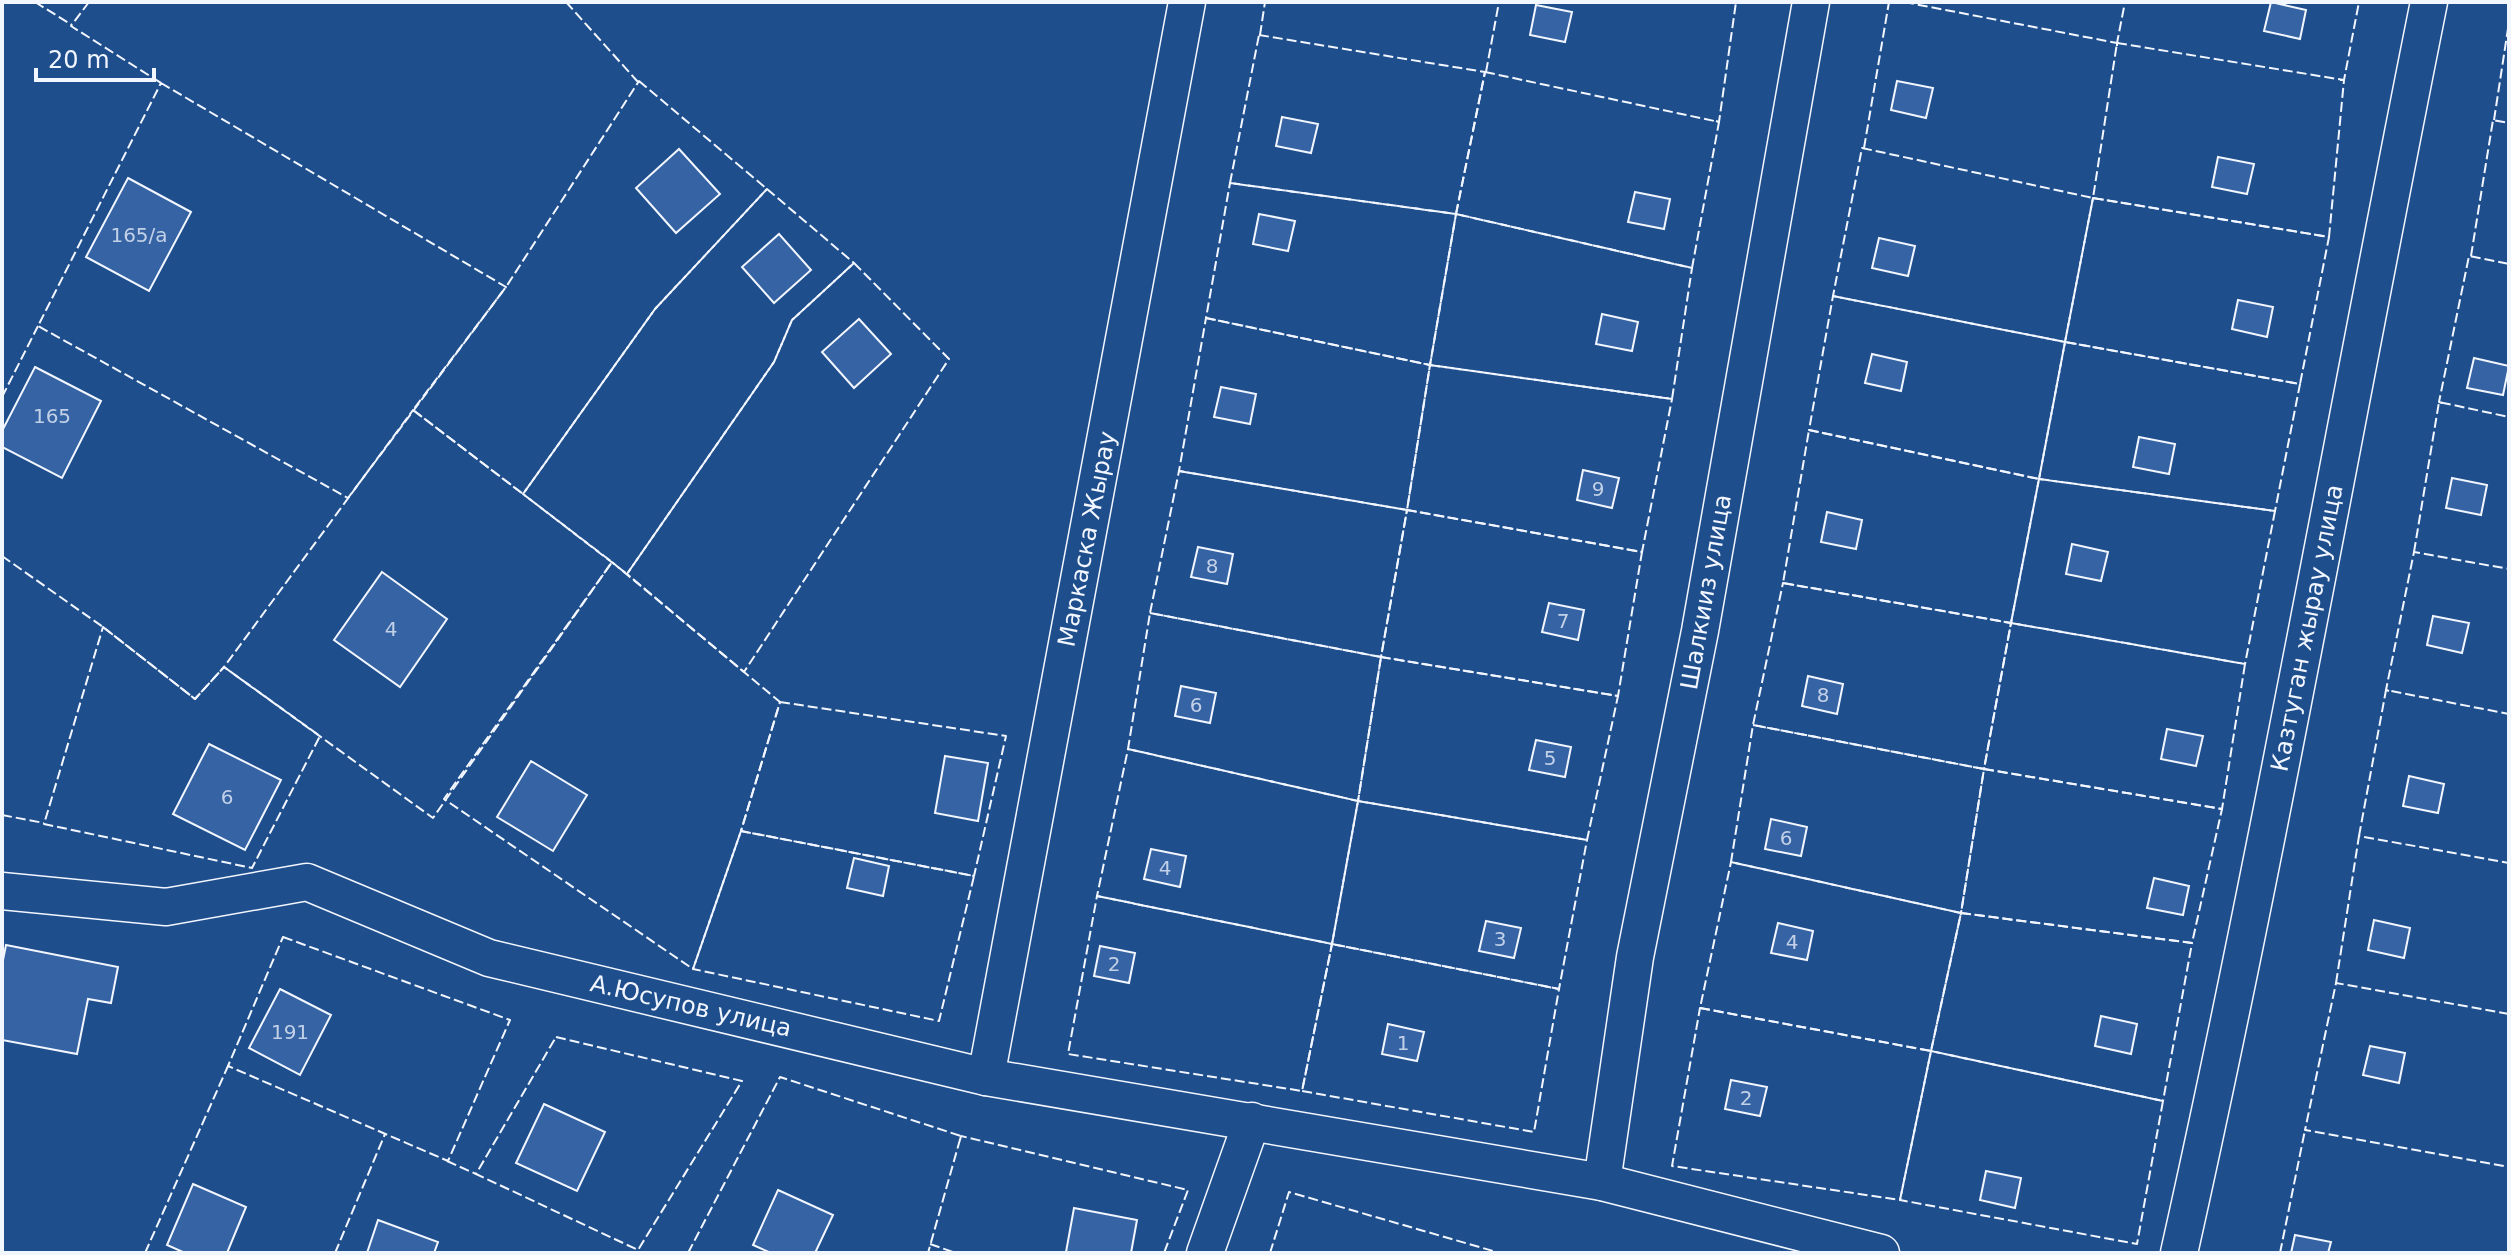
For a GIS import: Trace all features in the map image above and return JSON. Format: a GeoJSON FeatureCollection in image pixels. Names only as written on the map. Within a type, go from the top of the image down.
{"type":"FeatureCollection","features":[{"type":"Feature","properties":{"kind":"street","name":"Маркаска Жырау"},"geometry":{"type":"LineString","coordinates":[[986,1077],[1187,2]]}},
{"type":"Feature","properties":{"kind":"street","name":"Шалкииз улица"},"geometry":{"type":"LineString","coordinates":[[1602,1182],[1635,957],[1700,631],[1811,2]]}},
{"type":"Feature","properties":{"kind":"street","name":"Казтуган жырау улица"},"geometry":{"type":"LineString","coordinates":[[2179,1253],[2273,805],[2429,2]]}},
{"type":"Feature","properties":{"kind":"street","name":"А.Юсупов улица"},"geometry":{"type":"LineString","coordinates":[[2,891],[166,907],[307,882],[489,958],[986,1077],[1602,1182],[1881,1253]]}},
{"type":"Feature","properties":{"kind":"street"},"geometry":{"type":"LineString","coordinates":[[1205,1253],[1252,1121]]}},
{"type":"Feature","properties":{"kind":"building"},"geometry":{"type":"Polygon","coordinates":[[[2271,2],[2306,10],[2300,39],[2264,31],[2271,2]]]}},
{"type":"Feature","properties":{"kind":"building"},"geometry":{"type":"Polygon","coordinates":[[[1536,5],[1572,12],[1565,42],[1530,35],[1536,5]]]}},
{"type":"Feature","properties":{"kind":"building"},"geometry":{"type":"Polygon","coordinates":[[[1897,81],[1933,88],[1926,118],[1891,110],[1897,81]]]}},
{"type":"Feature","properties":{"kind":"building"},"geometry":{"type":"Polygon","coordinates":[[[1282,117],[1318,124],[1311,153],[1276,146],[1282,117]]]}},
{"type":"Feature","properties":{"kind":"building"},"geometry":{"type":"Polygon","coordinates":[[[679,149],[720,194],[676,233],[636,188],[679,149]]]}},
{"type":"Feature","properties":{"kind":"building"},"geometry":{"type":"Polygon","coordinates":[[[2218,157],[2254,164],[2247,194],[2212,187],[2218,157]]]}},
{"type":"Feature","properties":{"kind":"building"},"geometry":{"type":"Polygon","coordinates":[[[128,178],[191,212],[149,291],[86,257],[128,178]]]}},
{"type":"Feature","properties":{"kind":"building"},"geometry":{"type":"Polygon","coordinates":[[[1635,192],[1670,199],[1664,229],[1628,222],[1635,192]]]}},
{"type":"Feature","properties":{"kind":"building"},"geometry":{"type":"Polygon","coordinates":[[[1259,214],[1295,221],[1288,251],[1253,244],[1259,214]]]}},
{"type":"Feature","properties":{"kind":"building"},"geometry":{"type":"Polygon","coordinates":[[[779,234],[811,270],[774,303],[742,267],[779,234]]]}},
{"type":"Feature","properties":{"kind":"building"},"geometry":{"type":"Polygon","coordinates":[[[1879,238],[1915,246],[1908,276],[1872,268],[1879,238]]]}},
{"type":"Feature","properties":{"kind":"building"},"geometry":{"type":"Polygon","coordinates":[[[2238,300],[2273,307],[2267,337],[2232,329],[2238,300]]]}},
{"type":"Feature","properties":{"kind":"building"},"geometry":{"type":"Polygon","coordinates":[[[1602,314],[1638,322],[1632,351],[1596,344],[1602,314]]]}},
{"type":"Feature","properties":{"kind":"building"},"geometry":{"type":"Polygon","coordinates":[[[859,319],[891,354],[854,388],[822,352],[859,319]]]}},
{"type":"Feature","properties":{"kind":"building"},"geometry":{"type":"Polygon","coordinates":[[[1872,354],[1907,362],[1901,391],[1865,383],[1872,354]]]}},
{"type":"Feature","properties":{"kind":"building"},"geometry":{"type":"Polygon","coordinates":[[[2474,358],[2509,366],[2503,395],[2467,388],[2474,358]]]}},
{"type":"Feature","properties":{"kind":"building"},"geometry":{"type":"Polygon","coordinates":[[[35,367],[101,401],[62,478],[2,447],[2,431],[35,367]]]}},
{"type":"Feature","properties":{"kind":"building"},"geometry":{"type":"Polygon","coordinates":[[[1221,387],[1256,394],[1250,424],[1214,417],[1221,387]]]}},
{"type":"Feature","properties":{"kind":"building"},"geometry":{"type":"Polygon","coordinates":[[[2139,437],[2175,444],[2169,474],[2133,467],[2139,437]]]}},
{"type":"Feature","properties":{"kind":"building"},"geometry":{"type":"Polygon","coordinates":[[[1583,470],[1619,478],[1612,508],[1577,500],[1583,470]]]}},
{"type":"Feature","properties":{"kind":"building"},"geometry":{"type":"Polygon","coordinates":[[[2452,478],[2487,485],[2481,515],[2446,508],[2452,478]]]}},
{"type":"Feature","properties":{"kind":"building"},"geometry":{"type":"Polygon","coordinates":[[[1827,512],[1862,520],[1856,549],[1821,542],[1827,512]]]}},
{"type":"Feature","properties":{"kind":"building"},"geometry":{"type":"Polygon","coordinates":[[[2072,544],[2108,552],[2101,581],[2066,574],[2072,544]]]}},
{"type":"Feature","properties":{"kind":"building"},"geometry":{"type":"Polygon","coordinates":[[[1198,547],[1233,554],[1227,584],[1191,577],[1198,547]]]}},
{"type":"Feature","properties":{"kind":"building"},"geometry":{"type":"Polygon","coordinates":[[[382,572],[447,619],[400,687],[334,640],[382,572]]]}},
{"type":"Feature","properties":{"kind":"building"},"geometry":{"type":"Polygon","coordinates":[[[1549,603],[1584,610],[1578,640],[1542,632],[1549,603]]]}},
{"type":"Feature","properties":{"kind":"building"},"geometry":{"type":"Polygon","coordinates":[[[2433,616],[2469,623],[2462,653],[2427,645],[2433,616]]]}},
{"type":"Feature","properties":{"kind":"building"},"geometry":{"type":"Polygon","coordinates":[[[1808,676],[1843,684],[1837,714],[1802,706],[1808,676]]]}},
{"type":"Feature","properties":{"kind":"building"},"geometry":{"type":"Polygon","coordinates":[[[1181,686],[1216,693],[1210,723],[1175,716],[1181,686]]]}},
{"type":"Feature","properties":{"kind":"building"},"geometry":{"type":"Polygon","coordinates":[[[2167,729],[2203,736],[2196,766],[2161,759],[2167,729]]]}},
{"type":"Feature","properties":{"kind":"building"},"geometry":{"type":"Polygon","coordinates":[[[1536,740],[1571,747],[1565,777],[1529,770],[1536,740]]]}},
{"type":"Feature","properties":{"kind":"building"},"geometry":{"type":"Polygon","coordinates":[[[209,744],[281,780],[245,850],[173,814],[209,744]]]}},
{"type":"Feature","properties":{"kind":"building"},"geometry":{"type":"Polygon","coordinates":[[[945,756],[988,763],[978,821],[935,813],[945,756]]]}},
{"type":"Feature","properties":{"kind":"building"},"geometry":{"type":"Polygon","coordinates":[[[531,761],[587,795],[553,851],[497,817],[531,761]]]}},
{"type":"Feature","properties":{"kind":"building"},"geometry":{"type":"Polygon","coordinates":[[[2409,776],[2444,784],[2438,813],[2403,806],[2409,776]]]}},
{"type":"Feature","properties":{"kind":"building"},"geometry":{"type":"Polygon","coordinates":[[[1771,819],[1807,827],[1801,856],[1765,849],[1771,819]]]}},
{"type":"Feature","properties":{"kind":"building"},"geometry":{"type":"Polygon","coordinates":[[[1151,849],[1186,856],[1180,887],[1144,879],[1151,849]]]}},
{"type":"Feature","properties":{"kind":"building"},"geometry":{"type":"Polygon","coordinates":[[[854,858],[889,866],[883,896],[847,888],[854,858]]]}},
{"type":"Feature","properties":{"kind":"building"},"geometry":{"type":"Polygon","coordinates":[[[2154,878],[2189,886],[2183,915],[2147,908],[2154,878]]]}},
{"type":"Feature","properties":{"kind":"building"},"geometry":{"type":"Polygon","coordinates":[[[2374,920],[2410,928],[2404,958],[2368,950],[2374,920]]]}},
{"type":"Feature","properties":{"kind":"building"},"geometry":{"type":"Polygon","coordinates":[[[1486,921],[1521,928],[1514,958],[1479,951],[1486,921]]]}},
{"type":"Feature","properties":{"kind":"building"},"geometry":{"type":"Polygon","coordinates":[[[1778,923],[1813,931],[1807,960],[1771,953],[1778,923]]]}},
{"type":"Feature","properties":{"kind":"building"},"geometry":{"type":"Polygon","coordinates":[[[6,945],[118,967],[111,1003],[88,999],[77,1054],[2,1040],[2,965],[6,945]]]}},
{"type":"Feature","properties":{"kind":"building"},"geometry":{"type":"Polygon","coordinates":[[[1100,946],[1135,953],[1129,983],[1094,976],[1100,946]]]}},
{"type":"Feature","properties":{"kind":"building"},"geometry":{"type":"Polygon","coordinates":[[[280,989],[331,1015],[300,1075],[249,1048],[280,989]]]}},
{"type":"Feature","properties":{"kind":"building"},"geometry":{"type":"Polygon","coordinates":[[[2101,1016],[2137,1024],[2131,1054],[2095,1046],[2101,1016]]]}},
{"type":"Feature","properties":{"kind":"building"},"geometry":{"type":"Polygon","coordinates":[[[1388,1024],[1424,1032],[1417,1061],[1382,1054],[1388,1024]]]}},
{"type":"Feature","properties":{"kind":"building"},"geometry":{"type":"Polygon","coordinates":[[[2370,1046],[2405,1053],[2399,1083],[2363,1075],[2370,1046]]]}},
{"type":"Feature","properties":{"kind":"building"},"geometry":{"type":"Polygon","coordinates":[[[1731,1080],[1767,1087],[1760,1116],[1725,1109],[1731,1080]]]}},
{"type":"Feature","properties":{"kind":"building"},"geometry":{"type":"Polygon","coordinates":[[[544,1104],[605,1132],[577,1191],[516,1163],[544,1104]]]}},
{"type":"Feature","properties":{"kind":"building"},"geometry":{"type":"Polygon","coordinates":[[[1986,1171],[2021,1178],[2015,1208],[1980,1200],[1986,1171]]]}},
{"type":"Feature","properties":{"kind":"building"},"geometry":{"type":"Polygon","coordinates":[[[193,1184],[246,1207],[227,1253],[185,1253],[167,1245],[193,1184]]]}},
{"type":"Feature","properties":{"kind":"building"},"geometry":{"type":"Polygon","coordinates":[[[778,1190],[833,1215],[815,1253],[771,1253],[753,1245],[778,1190]]]}},
{"type":"Feature","properties":{"kind":"building"},"geometry":{"type":"Polygon","coordinates":[[[1074,1208],[1137,1220],[1131,1253],[1066,1252],[1074,1208]]]}},
{"type":"Feature","properties":{"kind":"building"},"geometry":{"type":"Polygon","coordinates":[[[378,1220],[438,1242],[434,1253],[367,1253],[378,1220]]]}},
{"type":"Feature","properties":{"kind":"building"},"geometry":{"type":"Polygon","coordinates":[[[2295,1235],[2331,1242],[2328,1253],[2291,1253],[2295,1235]]]}},
{"type":"Feature","properties":{"kind":"fence"},"geometry":{"type":"LineString","coordinates":[[35,2],[72,25]]}},
{"type":"Feature","properties":{"kind":"fence"},"geometry":{"type":"LineString","coordinates":[[89,2],[71,26],[161,83]]}},
{"type":"Feature","properties":{"kind":"fence"},"geometry":{"type":"LineString","coordinates":[[566,2],[638,82]]}},
{"type":"Feature","properties":{"kind":"fence"},"geometry":{"type":"LineString","coordinates":[[1260,35],[1265,2]]}},
{"type":"Feature","properties":{"kind":"fence"},"geometry":{"type":"LineString","coordinates":[[1486,72],[1499,2]]}},
{"type":"Feature","properties":{"kind":"fence"},"geometry":{"type":"LineString","coordinates":[[1716,121],[1719,122],[1736,2]]}},
{"type":"Feature","properties":{"kind":"fence"},"geometry":{"type":"LineString","coordinates":[[1864,148],[1889,2]]}},
{"type":"Feature","properties":{"kind":"fence"},"geometry":{"type":"LineString","coordinates":[[1904,2],[2117,43],[2117,46]]}},
{"type":"Feature","properties":{"kind":"fence"},"geometry":{"type":"LineString","coordinates":[[2119,43],[2125,2]]}},
{"type":"Feature","properties":{"kind":"fence"},"geometry":{"type":"LineString","coordinates":[[2340,80],[2344,80],[2359,2]]}},
{"type":"Feature","properties":{"kind":"fence"},"geometry":{"type":"LineString","coordinates":[[2494,120],[2509,22]]}},
{"type":"Feature","properties":{"kind":"fence"},"geometry":{"type":"LineString","coordinates":[[1259,35],[1485,72],[1456,214],[1230,183],[1259,35]]}},
{"type":"Feature","properties":{"kind":"fence"},"geometry":{"type":"LineString","coordinates":[[2117,43],[2344,80],[2329,237],[2093,198],[2117,43]]}},
{"type":"Feature","properties":{"kind":"fence"},"geometry":{"type":"LineString","coordinates":[[1485,72],[1719,122],[1692,268],[1456,214],[1485,72]]}},
{"type":"Feature","properties":{"kind":"fence"},"geometry":{"type":"LineString","coordinates":[[639,81],[767,189],[655,309],[523,494],[413,410],[506,287],[639,81]]}},
{"type":"Feature","properties":{"kind":"fence"},"geometry":{"type":"LineString","coordinates":[[161,83],[506,287],[348,498],[38,326],[161,83]]}},
{"type":"Feature","properties":{"kind":"fence"},"geometry":{"type":"LineString","coordinates":[[2471,256],[2493,120],[2509,123]]}},
{"type":"Feature","properties":{"kind":"fence"},"geometry":{"type":"LineString","coordinates":[[1862,148],[2093,198],[2065,342],[1833,296],[1862,148]]}},
{"type":"Feature","properties":{"kind":"fence"},"geometry":{"type":"LineString","coordinates":[[1230,183],[1456,214],[1430,365],[1206,318],[1230,183]]}},
{"type":"Feature","properties":{"kind":"fence"},"geometry":{"type":"LineString","coordinates":[[767,189],[854,263],[792,320],[774,362],[627,574],[523,494],[655,309],[767,189]]}},
{"type":"Feature","properties":{"kind":"fence"},"geometry":{"type":"LineString","coordinates":[[2093,198],[2329,237],[2300,384],[2065,342],[2093,198]]}},
{"type":"Feature","properties":{"kind":"fence"},"geometry":{"type":"LineString","coordinates":[[1456,214],[1692,268],[1672,399],[1430,365],[1456,214]]}},
{"type":"Feature","properties":{"kind":"fence"},"geometry":{"type":"LineString","coordinates":[[2442,403],[2439,402],[2469,256],[2509,264]]}},
{"type":"Feature","properties":{"kind":"fence"},"geometry":{"type":"LineString","coordinates":[[854,263],[949,359],[744,672],[627,574],[774,362],[792,320],[854,263]]}},
{"type":"Feature","properties":{"kind":"fence"},"geometry":{"type":"LineString","coordinates":[[1833,296],[2065,342],[2039,479],[1809,430],[1833,296]]}},
{"type":"Feature","properties":{"kind":"fence"},"geometry":{"type":"LineString","coordinates":[[1206,318],[1430,365],[1407,510],[1179,471],[1206,318]]}},
{"type":"Feature","properties":{"kind":"fence"},"geometry":{"type":"LineString","coordinates":[[2,397],[38,326]]}},
{"type":"Feature","properties":{"kind":"fence"},"geometry":{"type":"LineString","coordinates":[[2065,342],[2300,384],[2275,511],[2039,479],[2065,342]]}},
{"type":"Feature","properties":{"kind":"fence"},"geometry":{"type":"LineString","coordinates":[[1430,365],[1672,399],[1642,552],[1407,510],[1430,365]]}},
{"type":"Feature","properties":{"kind":"fence"},"geometry":{"type":"LineString","coordinates":[[2414,552],[2439,402],[2509,417]]}},
{"type":"Feature","properties":{"kind":"fence"},"geometry":{"type":"LineString","coordinates":[[413,410],[612,562],[433,818],[224,667],[413,410]]}},
{"type":"Feature","properties":{"kind":"fence"},"geometry":{"type":"LineString","coordinates":[[1809,430],[2039,479],[2011,623],[1783,583],[1809,430]]}},
{"type":"Feature","properties":{"kind":"fence"},"geometry":{"type":"LineString","coordinates":[[1179,471],[1407,510],[1381,657],[1150,613],[1179,471]]}},
{"type":"Feature","properties":{"kind":"fence"},"geometry":{"type":"LineString","coordinates":[[2039,479],[2275,511],[2245,664],[2011,623],[2039,479]]}},
{"type":"Feature","properties":{"kind":"fence"},"geometry":{"type":"LineString","coordinates":[[1407,510],[1642,552],[1618,696],[1381,657],[1407,510]]}},
{"type":"Feature","properties":{"kind":"fence"},"geometry":{"type":"LineString","coordinates":[[2389,691],[2386,690],[2414,552],[2509,569]]}},
{"type":"Feature","properties":{"kind":"fence"},"geometry":{"type":"LineString","coordinates":[[2,556],[103,627],[195,699],[224,667]]}},
{"type":"Feature","properties":{"kind":"fence"},"geometry":{"type":"LineString","coordinates":[[612,562],[780,702],[741,831],[693,969],[444,799],[612,562]]}},
{"type":"Feature","properties":{"kind":"fence"},"geometry":{"type":"LineString","coordinates":[[1783,583],[2011,623],[1984,769],[1753,725],[1783,583]]}},
{"type":"Feature","properties":{"kind":"fence"},"geometry":{"type":"LineString","coordinates":[[1150,613],[1381,657],[1358,801],[1128,749],[1150,613]]}},
{"type":"Feature","properties":{"kind":"fence"},"geometry":{"type":"LineString","coordinates":[[2011,623],[2245,664],[2222,809],[1984,769],[2011,623]]}},
{"type":"Feature","properties":{"kind":"fence"},"geometry":{"type":"LineString","coordinates":[[103,627],[195,699],[224,667],[320,736],[252,868],[44,824],[103,627]]}},
{"type":"Feature","properties":{"kind":"fence"},"geometry":{"type":"LineString","coordinates":[[1381,657],[1618,696],[1587,840],[1358,801],[1381,657]]}},
{"type":"Feature","properties":{"kind":"fence"},"geometry":{"type":"LineString","coordinates":[[2359,836],[2386,690],[2509,714]]}},
{"type":"Feature","properties":{"kind":"fence"},"geometry":{"type":"LineString","coordinates":[[780,702],[1006,736],[974,876],[741,831],[780,702]]}},
{"type":"Feature","properties":{"kind":"fence"},"geometry":{"type":"LineString","coordinates":[[1753,725],[1984,769],[1961,913],[1731,862],[1753,725]]}},
{"type":"Feature","properties":{"kind":"fence"},"geometry":{"type":"LineString","coordinates":[[1128,749],[1358,801],[1332,944],[1097,896],[1128,749]]}},
{"type":"Feature","properties":{"kind":"fence"},"geometry":{"type":"LineString","coordinates":[[1984,769],[2222,809],[2192,943],[1961,913],[1984,769]]}},
{"type":"Feature","properties":{"kind":"fence"},"geometry":{"type":"LineString","coordinates":[[1358,801],[1587,840],[1559,989],[1332,944],[1358,801]]}},
{"type":"Feature","properties":{"kind":"fence"},"geometry":{"type":"LineString","coordinates":[[2,815],[44,823]]}},
{"type":"Feature","properties":{"kind":"fence"},"geometry":{"type":"LineString","coordinates":[[741,831],[974,876],[939,1021],[693,969],[741,831]]}},
{"type":"Feature","properties":{"kind":"fence"},"geometry":{"type":"LineString","coordinates":[[2336,983],[2359,836],[2509,863]]}},
{"type":"Feature","properties":{"kind":"fence"},"geometry":{"type":"LineString","coordinates":[[1731,862],[1961,913],[1931,1051],[1700,1008],[1731,862]]}},
{"type":"Feature","properties":{"kind":"fence"},"geometry":{"type":"LineString","coordinates":[[1097,896],[1332,944],[1302,1091],[1068,1054],[1097,896]]}},
{"type":"Feature","properties":{"kind":"fence"},"geometry":{"type":"LineString","coordinates":[[1961,913],[2192,943],[2163,1101],[1931,1051],[1961,913]]}},
{"type":"Feature","properties":{"kind":"fence"},"geometry":{"type":"LineString","coordinates":[[283,937],[510,1020],[448,1161],[228,1066],[283,937]]}},
{"type":"Feature","properties":{"kind":"fence"},"geometry":{"type":"LineString","coordinates":[[1332,944],[1559,989],[1534,1132],[1302,1091],[1332,944]]}},
{"type":"Feature","properties":{"kind":"fence"},"geometry":{"type":"LineString","coordinates":[[2509,1014],[2336,983],[2305,1130],[2509,1167]]}},
{"type":"Feature","properties":{"kind":"fence"},"geometry":{"type":"LineString","coordinates":[[1700,1008],[1931,1051],[1900,1200],[1672,1166],[1700,1008]]}},
{"type":"Feature","properties":{"kind":"fence"},"geometry":{"type":"LineString","coordinates":[[556,1037],[742,1081],[638,1250],[476,1174],[556,1037]]}},
{"type":"Feature","properties":{"kind":"fence"},"geometry":{"type":"LineString","coordinates":[[1931,1051],[2163,1101],[2137,1244],[1900,1200],[1931,1051]]}},
{"type":"Feature","properties":{"kind":"fence"},"geometry":{"type":"LineString","coordinates":[[145,1253],[228,1066],[231,1067]]}},
{"type":"Feature","properties":{"kind":"fence"},"geometry":{"type":"LineString","coordinates":[[688,1253],[780,1077],[961,1136],[928,1253]]}},
{"type":"Feature","properties":{"kind":"fence"},"geometry":{"type":"LineString","coordinates":[[2280,1253],[2307,1130]]}},
{"type":"Feature","properties":{"kind":"fence"},"geometry":{"type":"LineString","coordinates":[[335,1253],[385,1134]]}},
{"type":"Feature","properties":{"kind":"fence"},"geometry":{"type":"LineString","coordinates":[[960,1140],[961,1136],[1188,1190],[1164,1253]]}},
{"type":"Feature","properties":{"kind":"fence"},"geometry":{"type":"LineString","coordinates":[[447,1161],[476,1174]]}},
{"type":"Feature","properties":{"kind":"fence"},"geometry":{"type":"LineString","coordinates":[[1270,1253],[1289,1192],[1500,1253]]}},
{"type":"Feature","properties":{"kind":"fence"},"geometry":{"type":"LineString","coordinates":[[930,1244],[956,1253]]}}]}
